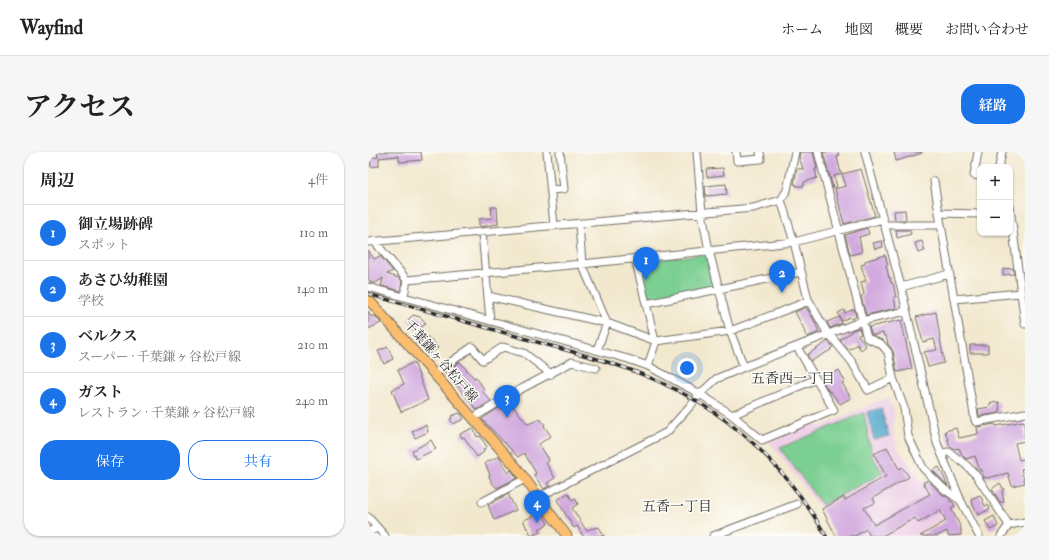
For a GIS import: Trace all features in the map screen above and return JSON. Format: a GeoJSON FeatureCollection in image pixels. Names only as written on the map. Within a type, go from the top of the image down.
{"type":"FeatureCollection","features":[{"type":"Feature","properties":{"kind":"main road","name":"千葉鎌ヶ谷松戸線"},"geometry":{"type":"LineString","coordinates":[[368,299],[518,468],[567,536]]}},
{"type":"Feature","properties":{"kind":"street"},"geometry":{"type":"LineString","coordinates":[[547,152],[554,226]]}},
{"type":"Feature","properties":{"kind":"street"},"geometry":{"type":"LineString","coordinates":[[551,190],[564,189],[560,152]]}},
{"type":"Feature","properties":{"kind":"street"},"geometry":{"type":"LineString","coordinates":[[697,152],[702,213],[709,251],[730,331],[744,367]]}},
{"type":"Feature","properties":{"kind":"street"},"geometry":{"type":"LineString","coordinates":[[736,152],[737,161],[761,159],[760,152]]}},
{"type":"Feature","properties":{"kind":"street"},"geometry":{"type":"LineString","coordinates":[[371,242],[752,208],[781,200],[787,190],[795,152]]}},
{"type":"Feature","properties":{"kind":"street"},"geometry":{"type":"LineString","coordinates":[[818,152],[867,338],[877,341],[888,352],[893,378],[904,408],[908,436],[923,468],[944,489],[961,501]]}},
{"type":"Feature","properties":{"kind":"street"},"geometry":{"type":"LineString","coordinates":[[865,152],[901,287],[932,427],[961,501],[979,536]]}},
{"type":"Feature","properties":{"kind":"street"},"geometry":{"type":"LineString","coordinates":[[977,176],[974,175],[978,152]]}},
{"type":"Feature","properties":{"kind":"street"},"geometry":{"type":"LineString","coordinates":[[1000,164],[1002,152]]}},
{"type":"Feature","properties":{"kind":"street"},"geometry":{"type":"LineString","coordinates":[[934,181],[975,420],[976,422],[1025,413]]}},
{"type":"Feature","properties":{"kind":"street"},"geometry":{"type":"LineString","coordinates":[[781,200],[794,242],[809,301],[828,334],[852,362],[868,390],[893,378]]}},
{"type":"Feature","properties":{"kind":"street"},"geometry":{"type":"LineString","coordinates":[[939,213],[977,214]]}},
{"type":"Feature","properties":{"kind":"street"},"geometry":{"type":"LineString","coordinates":[[408,280],[794,242],[884,222],[941,225]]}},
{"type":"Feature","properties":{"kind":"street"},"geometry":{"type":"LineString","coordinates":[[579,224],[582,264],[607,323],[597,350]]}},
{"type":"Feature","properties":{"kind":"street"},"geometry":{"type":"LineString","coordinates":[[1013,231],[1025,324]]}},
{"type":"Feature","properties":{"kind":"street"},"geometry":{"type":"LineString","coordinates":[[482,232],[490,320]]}},
{"type":"Feature","properties":{"kind":"street"},"geometry":{"type":"LineString","coordinates":[[371,242],[408,280]]}},
{"type":"Feature","properties":{"kind":"street"},"geometry":{"type":"LineString","coordinates":[[635,258],[656,341],[648,366]]}},
{"type":"Feature","properties":{"kind":"street"},"geometry":{"type":"LineString","coordinates":[[646,304],[801,272]]}},
{"type":"Feature","properties":{"kind":"street"},"geometry":{"type":"LineString","coordinates":[[901,287],[949,274]]}},
{"type":"Feature","properties":{"kind":"street"},"geometry":{"type":"LineString","coordinates":[[404,296],[408,280]]}},
{"type":"Feature","properties":{"kind":"street"},"geometry":{"type":"LineString","coordinates":[[368,287],[597,350],[648,366],[700,394],[732,415],[762,440],[834,410],[797,347]]}},
{"type":"Feature","properties":{"kind":"street"},"geometry":{"type":"LineString","coordinates":[[954,300],[1021,293]]}},
{"type":"Feature","properties":{"kind":"street"},"geometry":{"type":"LineString","coordinates":[[488,296],[607,323],[656,341],[730,331],[809,301]]}},
{"type":"Feature","properties":{"kind":"street"},"geometry":{"type":"LineString","coordinates":[[539,497],[667,432],[700,394],[716,379],[862,321],[906,311]]}},
{"type":"Feature","properties":{"kind":"street"},"geometry":{"type":"LineString","coordinates":[[434,374],[472,347],[483,360],[503,347],[524,353],[550,374]]}},
{"type":"Feature","properties":{"kind":"street"},"geometry":{"type":"LineString","coordinates":[[473,418],[521,389],[572,362],[596,368]]}},
{"type":"Feature","properties":{"kind":"street"},"geometry":{"type":"LineString","coordinates":[[732,415],[816,379]]}},
{"type":"Feature","properties":{"kind":"street"},"geometry":{"type":"LineString","coordinates":[[941,453],[949,452],[976,475],[1009,525]]}},
{"type":"Feature","properties":{"kind":"street"},"geometry":{"type":"LineString","coordinates":[[482,502],[525,479]]}},
{"type":"Feature","properties":{"kind":"street"},"geometry":{"type":"LineString","coordinates":[[713,536],[797,504]]}},
{"type":"Feature","properties":{"kind":"street"},"geometry":{"type":"LineString","coordinates":[[368,517],[384,536]]}},
{"type":"Feature","properties":{"kind":"street"},"geometry":{"type":"LineString","coordinates":[[1001,536],[1009,525],[1025,522]]}},
{"type":"Feature","properties":{"kind":"street"},"geometry":{"type":"LineString","coordinates":[[368,532],[377,528]]}},
{"type":"Feature","properties":{"kind":"shaded area"},"geometry":{"type":"Polygon","coordinates":[[[888,397],[894,411],[893,431],[897,448],[919,478],[943,519],[914,536],[836,536],[820,508],[769,441],[811,422],[820,427],[888,397]]]}},
{"type":"Feature","properties":{"kind":"green space"},"geometry":{"type":"Polygon","coordinates":[[[705,254],[708,256],[715,285],[713,288],[648,301],[640,263],[642,261],[705,254]]]}},
{"type":"Feature","properties":{"kind":"green space"},"geometry":{"type":"Polygon","coordinates":[[[864,413],[872,456],[883,473],[822,505],[780,448],[864,413]]]}},
{"type":"Feature","properties":{"kind":"water"},"geometry":{"type":"Polygon","coordinates":[[[881,408],[889,436],[874,440],[867,412],[881,408]]]}},
{"type":"Feature","properties":{"kind":"building"},"geometry":{"type":"Polygon","coordinates":[[[377,152],[421,152],[422,160],[400,162],[398,156],[379,158],[379,166],[371,167],[370,158],[378,157],[377,152]]]}},
{"type":"Feature","properties":{"kind":"building"},"geometry":{"type":"Polygon","coordinates":[[[800,152],[813,152],[817,169],[815,169],[817,178],[804,182],[804,186],[796,186],[796,184],[794,184],[797,169],[803,169],[799,157],[800,152]]]}},
{"type":"Feature","properties":{"kind":"building"},"geometry":{"type":"Polygon","coordinates":[[[823,152],[838,152],[839,156],[837,157],[841,174],[834,176],[837,187],[833,188],[823,152]]]}},
{"type":"Feature","properties":{"kind":"building"},"geometry":{"type":"Polygon","coordinates":[[[894,152],[922,152],[922,153],[896,161],[894,152]]]}},
{"type":"Feature","properties":{"kind":"building"},"geometry":{"type":"Polygon","coordinates":[[[723,168],[724,175],[707,177],[706,169],[723,168]]]}},
{"type":"Feature","properties":{"kind":"building"},"geometry":{"type":"Polygon","coordinates":[[[861,169],[875,216],[844,224],[835,189],[846,186],[842,174],[861,169]]]}},
{"type":"Feature","properties":{"kind":"building"},"geometry":{"type":"Polygon","coordinates":[[[726,184],[727,194],[706,196],[705,186],[726,184]]]}},
{"type":"Feature","properties":{"kind":"building"},"geometry":{"type":"Polygon","coordinates":[[[491,207],[497,207],[498,224],[479,227],[479,219],[492,218],[491,207]]]}},
{"type":"Feature","properties":{"kind":"building"},"geometry":{"type":"Polygon","coordinates":[[[905,210],[906,220],[895,220],[894,211],[905,210]]]}},
{"type":"Feature","properties":{"kind":"building"},"geometry":{"type":"Polygon","coordinates":[[[867,228],[869,234],[859,237],[862,252],[850,255],[845,235],[867,228]]]}},
{"type":"Feature","properties":{"kind":"building"},"geometry":{"type":"Polygon","coordinates":[[[896,230],[910,230],[911,234],[897,238],[896,230]]]}},
{"type":"Feature","properties":{"kind":"building"},"geometry":{"type":"Polygon","coordinates":[[[882,241],[883,247],[875,249],[873,243],[882,241]]]}},
{"type":"Feature","properties":{"kind":"building"},"geometry":{"type":"Polygon","coordinates":[[[922,241],[925,251],[918,253],[915,243],[922,241]]]}},
{"type":"Feature","properties":{"kind":"building"},"geometry":{"type":"Polygon","coordinates":[[[368,250],[374,259],[380,256],[393,271],[387,274],[399,278],[402,281],[400,291],[381,286],[383,278],[376,283],[371,283],[368,278],[368,250]]]}},
{"type":"Feature","properties":{"kind":"building"},"geometry":{"type":"Polygon","coordinates":[[[885,255],[888,265],[886,265],[889,278],[890,277],[891,283],[893,283],[896,297],[894,297],[896,308],[866,315],[861,297],[864,294],[861,282],[866,281],[861,265],[865,264],[865,261],[885,255]]]}},
{"type":"Feature","properties":{"kind":"building"},"geometry":{"type":"Polygon","coordinates":[[[1013,268],[1014,274],[1003,275],[1003,269],[1013,268]]]}},
{"type":"Feature","properties":{"kind":"building"},"geometry":{"type":"Polygon","coordinates":[[[806,307],[819,332],[807,337],[795,312],[806,307]]]}},
{"type":"Feature","properties":{"kind":"building"},"geometry":{"type":"Polygon","coordinates":[[[854,309],[856,317],[851,319],[849,317],[842,321],[838,313],[844,310],[845,313],[854,309]]]}},
{"type":"Feature","properties":{"kind":"building"},"geometry":{"type":"Polygon","coordinates":[[[368,311],[371,317],[374,315],[381,323],[368,329],[368,311]]]}},
{"type":"Feature","properties":{"kind":"building"},"geometry":{"type":"Polygon","coordinates":[[[936,312],[944,363],[928,367],[924,352],[937,350],[934,339],[923,342],[916,317],[936,312]]]}},
{"type":"Feature","properties":{"kind":"building"},"geometry":{"type":"Polygon","coordinates":[[[413,315],[420,317],[426,323],[418,331],[408,320],[413,315]]]}},
{"type":"Feature","properties":{"kind":"building"},"geometry":{"type":"Polygon","coordinates":[[[839,317],[842,323],[830,328],[827,322],[839,317]]]}},
{"type":"Feature","properties":{"kind":"building"},"geometry":{"type":"Polygon","coordinates":[[[901,320],[912,369],[897,372],[893,351],[888,344],[886,336],[884,336],[883,333],[871,334],[869,327],[901,320]]]}},
{"type":"Feature","properties":{"kind":"building"},"geometry":{"type":"Polygon","coordinates":[[[859,328],[861,334],[858,335],[866,346],[861,350],[857,344],[851,349],[848,349],[840,340],[851,331],[859,328]]]}},
{"type":"Feature","properties":{"kind":"building"},"geometry":{"type":"Polygon","coordinates":[[[427,336],[438,348],[429,354],[419,342],[427,336]]]}},
{"type":"Feature","properties":{"kind":"building"},"geometry":{"type":"Polygon","coordinates":[[[828,341],[833,347],[830,349],[831,350],[811,361],[807,355],[828,341]]]}},
{"type":"Feature","properties":{"kind":"building"},"geometry":{"type":"Polygon","coordinates":[[[970,345],[988,345],[988,353],[970,353],[970,345]]]}},
{"type":"Feature","properties":{"kind":"building"},"geometry":{"type":"Polygon","coordinates":[[[388,347],[393,359],[384,364],[378,351],[388,347]]]}},
{"type":"Feature","properties":{"kind":"building"},"geometry":{"type":"Polygon","coordinates":[[[414,362],[428,400],[401,412],[392,390],[404,384],[398,370],[414,362]]]}},
{"type":"Feature","properties":{"kind":"building"},"geometry":{"type":"Polygon","coordinates":[[[460,362],[474,378],[476,377],[484,389],[482,391],[491,401],[477,410],[445,372],[460,362]]]}},
{"type":"Feature","properties":{"kind":"building"},"geometry":{"type":"Polygon","coordinates":[[[839,370],[845,381],[842,383],[851,398],[840,404],[831,392],[829,392],[822,380],[839,370]]]}},
{"type":"Feature","properties":{"kind":"building"},"geometry":{"type":"Polygon","coordinates":[[[509,402],[528,424],[540,419],[551,436],[539,444],[548,458],[549,461],[546,463],[555,478],[547,483],[549,486],[544,489],[534,475],[536,473],[524,453],[518,457],[482,419],[509,402]]]}},
{"type":"Feature","properties":{"kind":"building"},"geometry":{"type":"Polygon","coordinates":[[[999,402],[1000,413],[979,416],[978,409],[990,407],[990,403],[999,402]]]}},
{"type":"Feature","properties":{"kind":"building"},"geometry":{"type":"Polygon","coordinates":[[[460,413],[464,419],[453,424],[450,419],[452,418],[451,416],[460,413]]]}},
{"type":"Feature","properties":{"kind":"building"},"geometry":{"type":"Polygon","coordinates":[[[1024,421],[1025,441],[1015,443],[1019,460],[1025,459],[1025,468],[1021,469],[1025,483],[1012,486],[1008,473],[984,478],[975,456],[966,459],[962,455],[959,448],[952,448],[945,431],[956,428],[959,438],[978,434],[977,427],[995,424],[996,426],[1024,421]]]}},
{"type":"Feature","properties":{"kind":"building"},"geometry":{"type":"Polygon","coordinates":[[[426,425],[428,432],[415,438],[412,431],[426,425]]]}},
{"type":"Feature","properties":{"kind":"building"},"geometry":{"type":"Polygon","coordinates":[[[473,428],[477,437],[480,436],[487,447],[483,450],[484,452],[477,457],[464,437],[462,438],[460,434],[473,428]]]}},
{"type":"Feature","properties":{"kind":"building"},"geometry":{"type":"Polygon","coordinates":[[[431,440],[436,449],[416,459],[412,451],[431,440]]]}},
{"type":"Feature","properties":{"kind":"building"},"geometry":{"type":"Polygon","coordinates":[[[887,447],[899,469],[902,467],[909,477],[873,498],[875,503],[864,508],[874,525],[930,494],[923,483],[928,480],[940,493],[949,498],[955,506],[951,508],[961,528],[961,535],[948,536],[947,531],[937,536],[920,536],[946,521],[940,510],[918,523],[915,518],[882,536],[870,536],[866,529],[855,536],[836,536],[822,509],[844,497],[845,500],[886,476],[874,454],[887,447]]]}},
{"type":"Feature","properties":{"kind":"building"},"geometry":{"type":"Polygon","coordinates":[[[499,457],[507,473],[511,470],[517,478],[497,488],[492,483],[485,463],[499,457]]]}},
{"type":"Feature","properties":{"kind":"building"},"geometry":{"type":"Polygon","coordinates":[[[939,467],[948,486],[933,470],[939,467]]]}},
{"type":"Feature","properties":{"kind":"building"},"geometry":{"type":"Polygon","coordinates":[[[1000,483],[1004,490],[1002,491],[1004,502],[1000,502],[992,489],[1000,483]]]}},
{"type":"Feature","properties":{"kind":"building"},"geometry":{"type":"Polygon","coordinates":[[[568,493],[572,500],[575,498],[578,504],[572,508],[586,530],[599,527],[604,536],[583,536],[577,526],[574,528],[557,500],[568,493]]]}},
{"type":"Feature","properties":{"kind":"building"},"geometry":{"type":"Polygon","coordinates":[[[508,494],[516,510],[494,520],[488,505],[508,494]]]}},
{"type":"Feature","properties":{"kind":"building"},"geometry":{"type":"Polygon","coordinates":[[[980,495],[985,506],[988,505],[990,509],[978,515],[971,499],[980,495]]]}},
{"type":"Feature","properties":{"kind":"building"},"geometry":{"type":"Polygon","coordinates":[[[542,512],[548,524],[539,529],[541,532],[531,536],[524,520],[542,512]]]}},
{"type":"Feature","properties":{"kind":"building"},"geometry":{"type":"Polygon","coordinates":[[[994,516],[998,526],[990,530],[985,521],[994,516]]]}},
{"type":"Feature","properties":{"kind":"railway"},"geometry":{"type":"LineString","coordinates":[[368,294],[602,360],[671,387],[724,419],[748,438],[790,483],[826,536]]}},
{"type":"Feature","properties":{"kind":"place","name":"御立場跡碑"},"geometry":{"type":"Point","coordinates":[646,280]}},
{"type":"Feature","properties":{"kind":"place","name":"あさひ幼稚園"},"geometry":{"type":"Point","coordinates":[782,293]}},
{"type":"Feature","properties":{"kind":"place","name":"ベルクス"},"geometry":{"type":"Point","coordinates":[507,418]}},
{"type":"Feature","properties":{"kind":"place","name":"ガスト"},"geometry":{"type":"Point","coordinates":[537,523]}},
{"type":"Feature","properties":{"kind":"district","name":"五香西一丁目"},"geometry":{"type":"Point","coordinates":[793,378]}},
{"type":"Feature","properties":{"kind":"district","name":"五香一丁目"},"geometry":{"type":"Point","coordinates":[677,506]}}]}
